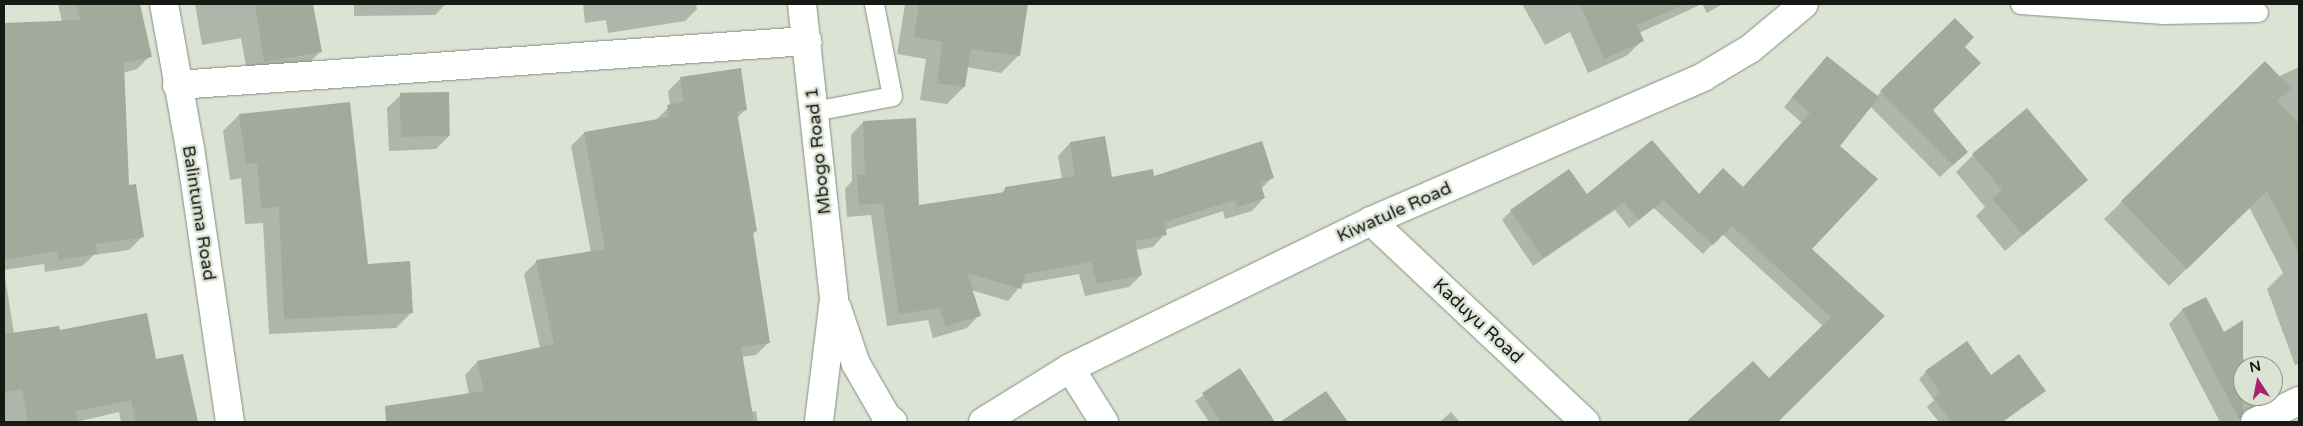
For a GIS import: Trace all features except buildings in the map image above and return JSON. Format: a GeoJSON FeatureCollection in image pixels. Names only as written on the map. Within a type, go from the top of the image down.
{"type":"FeatureCollection","features":[{"type":"Feature","properties":{"kind":"main road","name":"Balintuma Road"},"geometry":{"type":"LineString","coordinates":[[164,4],[177,85],[190,148],[230,422]]}},
{"type":"Feature","properties":{"kind":"main road","name":"Mbogo Road 1"},"geometry":{"type":"LineString","coordinates":[[802,4],[834,299],[856,364],[886,416],[893,422]]}},
{"type":"Feature","properties":{"kind":"main road","name":"Kiwatule Road"},"geometry":{"type":"LineString","coordinates":[[983,422],[1070,368],[1371,221],[1703,77],[1750,50],[1804,4]]}},
{"type":"Feature","properties":{"kind":"main road"},"geometry":{"type":"LineString","coordinates":[[177,85],[807,40]]}},
{"type":"Feature","properties":{"kind":"main road","name":"Kaduyu Road"},"geometry":{"type":"LineString","coordinates":[[1371,221],[1585,422]]}},
{"type":"Feature","properties":{"kind":"main road","name":"Mbogo Road 1"},"geometry":{"type":"LineString","coordinates":[[818,422],[834,299]]}},
{"type":"Feature","properties":{"kind":"main road"},"geometry":{"type":"LineString","coordinates":[[1070,368],[1104,422]]}},
{"type":"Feature","properties":{"kind":"main road"},"geometry":{"type":"LineString","coordinates":[[2255,422],[2299,401]]}},
{"type":"Feature","properties":{"kind":"lane"},"geometry":{"type":"LineString","coordinates":[[814,111],[892,96],[874,4]]}},
{"type":"Feature","properties":{"kind":"lane"},"geometry":{"type":"LineString","coordinates":[[2020,4],[2164,14],[2258,12]]}}]}
